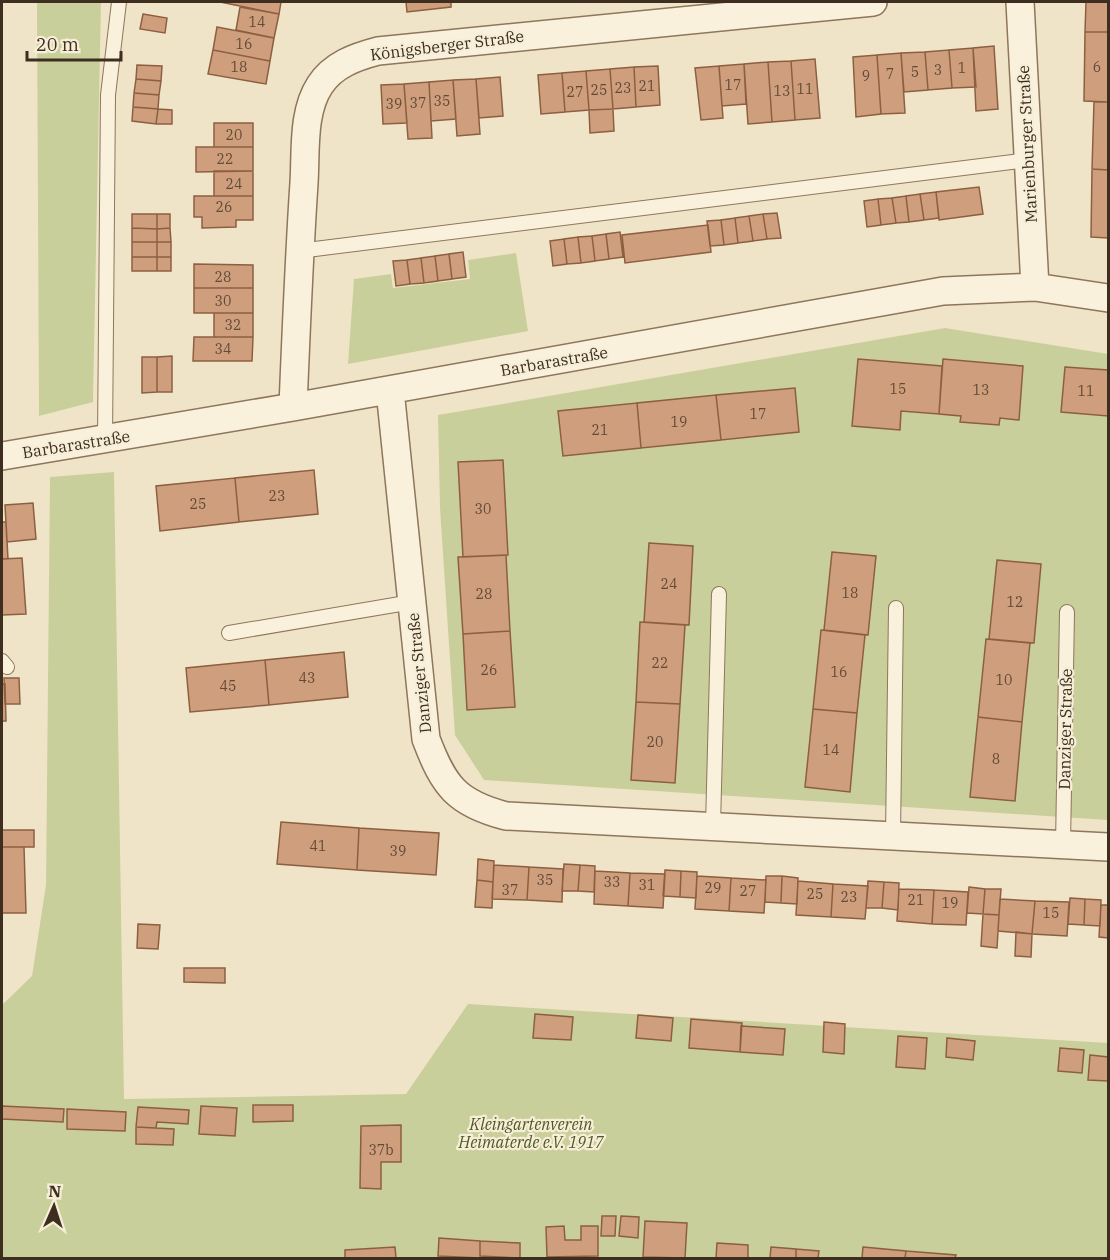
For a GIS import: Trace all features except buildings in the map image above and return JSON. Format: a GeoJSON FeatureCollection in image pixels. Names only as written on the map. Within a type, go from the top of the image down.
{"type":"FeatureCollection","features":[{"type":"Feature","properties":{"kind":"street","name":"Königsberger Straße"},"geometry":{"type":"LineString","coordinates":[[293,407],[299,251],[309,107],[320,85],[352,57],[378,51],[873,2]]}},
{"type":"Feature","properties":{"kind":"street","name":"Marienburger Straße"},"geometry":{"type":"LineString","coordinates":[[1020,2],[1035,287]]}},
{"type":"Feature","properties":{"kind":"street","name":"Barbarastraße"},"geometry":{"type":"LineString","coordinates":[[2,456],[105,440],[943,291],[1035,287],[1108,298]]}},
{"type":"Feature","properties":{"kind":"street","name":"Danziger Straße"},"geometry":{"type":"LineString","coordinates":[[390,390],[426,739],[438,771],[453,789],[476,808],[506,816],[1108,847]]}},
{"type":"Feature","properties":{"kind":"lane"},"geometry":{"type":"LineString","coordinates":[[105,440],[108,95],[119,2]]}},
{"type":"Feature","properties":{"kind":"lane"},"geometry":{"type":"LineString","coordinates":[[299,251],[1028,160]]}},
{"type":"Feature","properties":{"kind":"lane"},"geometry":{"type":"LineString","coordinates":[[713,826],[719,594]]}},
{"type":"Feature","properties":{"kind":"lane"},"geometry":{"type":"LineString","coordinates":[[229,633],[412,602]]}},
{"type":"Feature","properties":{"kind":"lane"},"geometry":{"type":"LineString","coordinates":[[893,836],[896,608]]}},
{"type":"Feature","properties":{"kind":"lane","name":"Danziger Straße"},"geometry":{"type":"LineString","coordinates":[[1064,845],[1067,612]]}},
{"type":"Feature","properties":{"kind":"green space"},"geometry":{"type":"Polygon","coordinates":[[[37,2],[101,2],[93,402],[39,416],[37,2]]]}},
{"type":"Feature","properties":{"kind":"green space"},"geometry":{"type":"Polygon","coordinates":[[[516,253],[528,331],[348,364],[354,279],[391,274],[393,288],[470,279],[468,260],[516,253]]]}},
{"type":"Feature","properties":{"kind":"green space"},"geometry":{"type":"Polygon","coordinates":[[[945,328],[1108,354],[1108,820],[484,780],[455,735],[440,508],[438,415],[945,328]]]}},
{"type":"Feature","properties":{"kind":"green space","name":"Kleingartenverein Heimaterde e.V. 1917"},"geometry":{"type":"Polygon","coordinates":[[[114,472],[124,1099],[406,1094],[468,1004],[1108,1043],[1108,1258],[2,1258],[2,1005],[32,976],[46,885],[50,477],[114,472]]]}}]}
